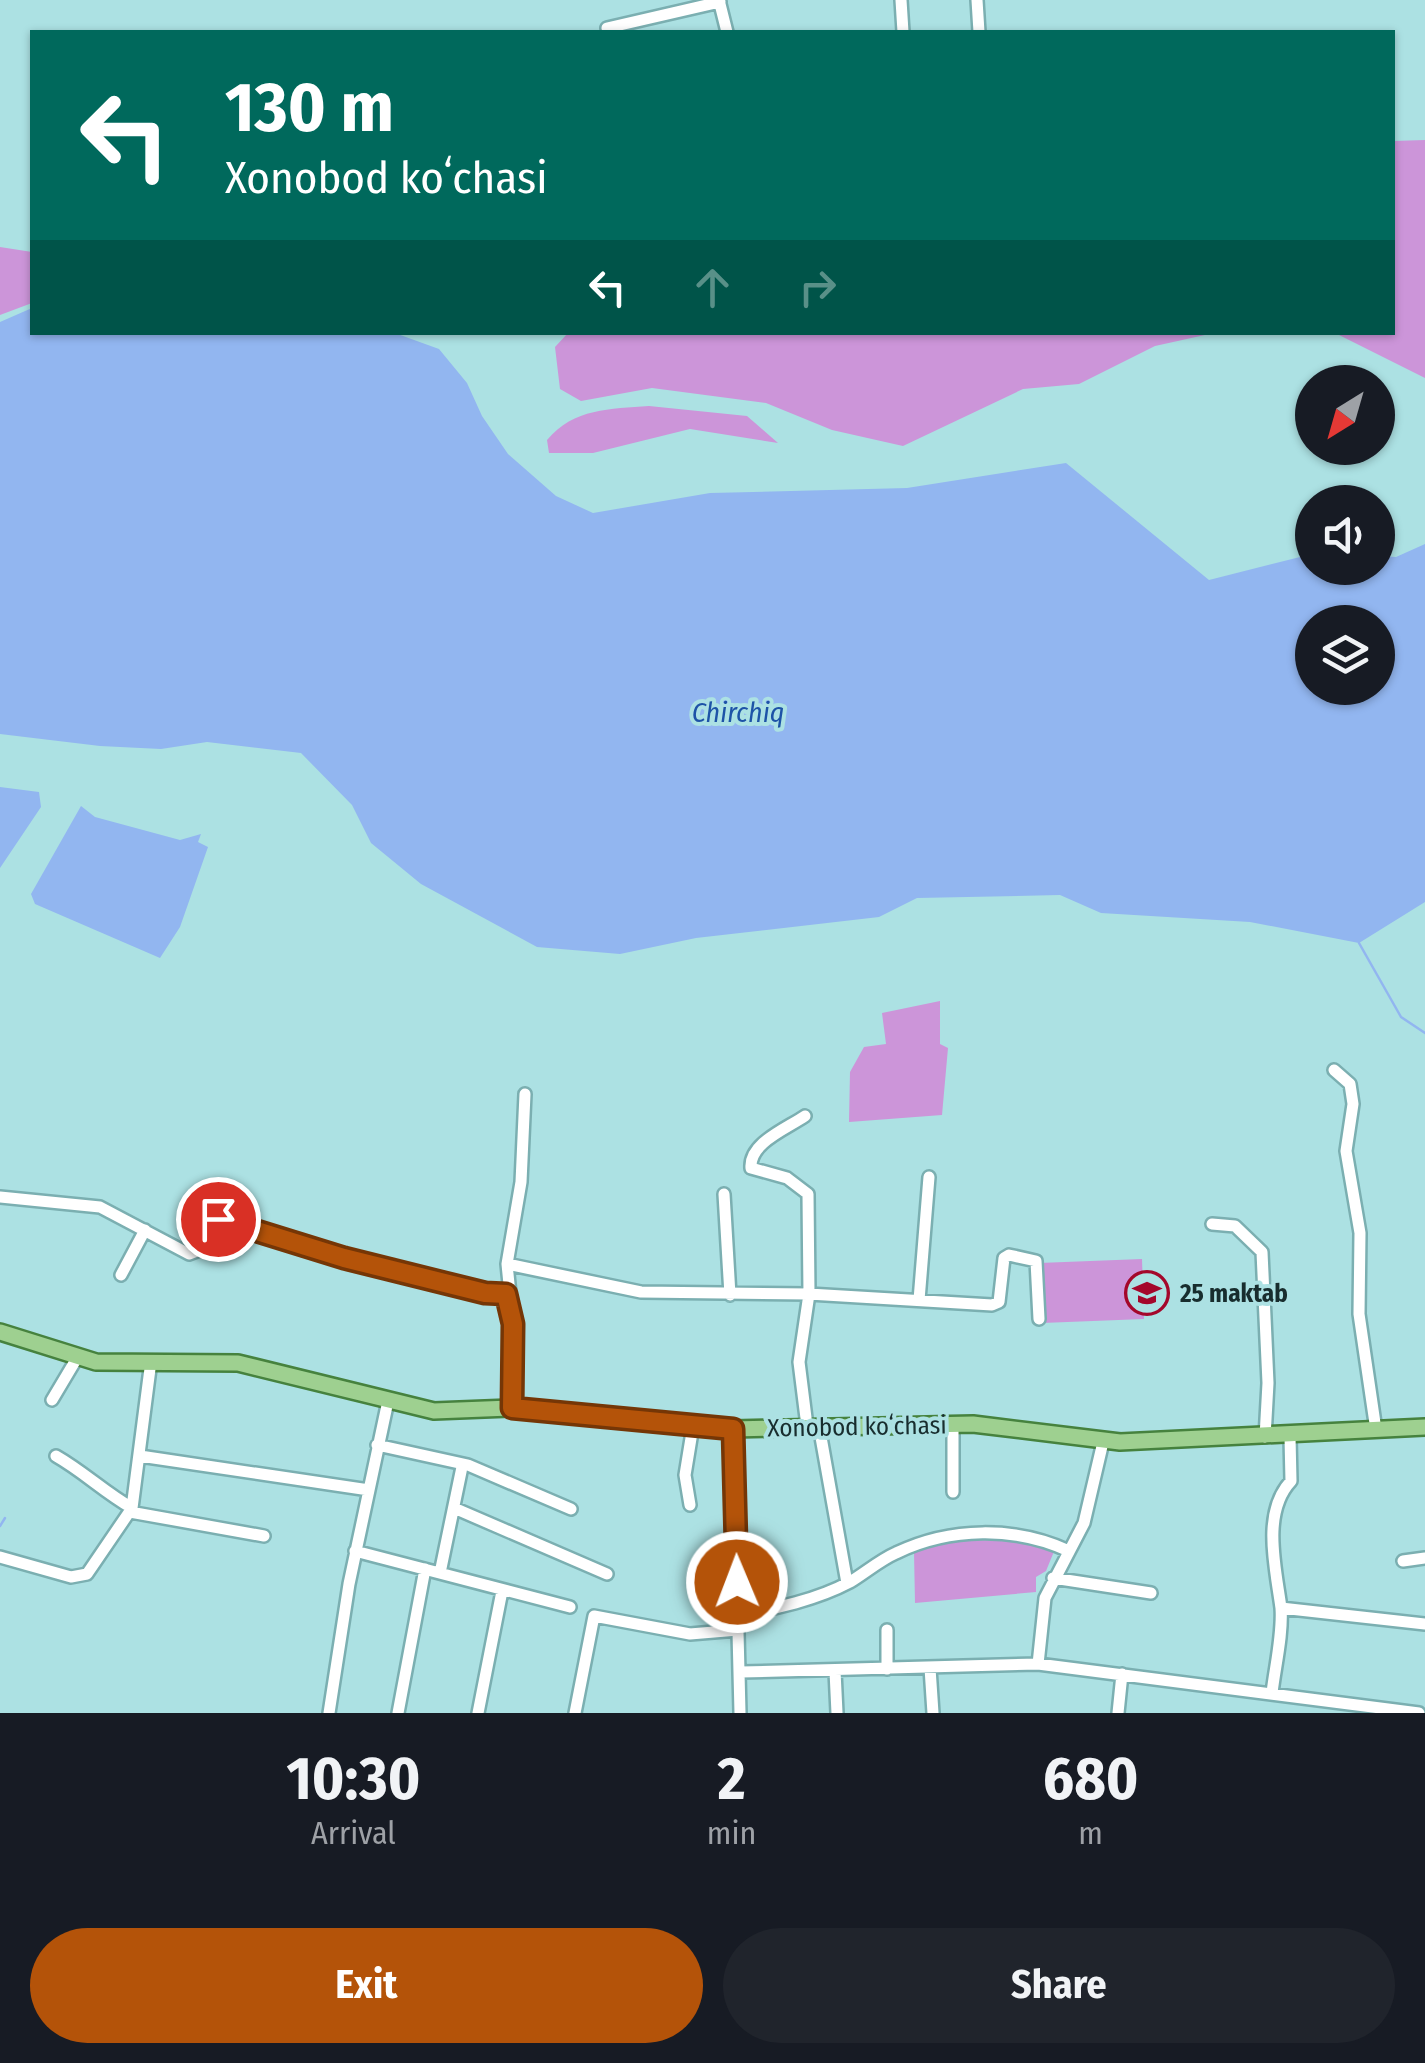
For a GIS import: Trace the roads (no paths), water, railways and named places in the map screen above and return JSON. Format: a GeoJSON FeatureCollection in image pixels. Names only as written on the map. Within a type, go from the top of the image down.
{"type":"FeatureCollection","features":[{"type":"Feature","properties":{"kind":"main road","name":"Xonobod koʻchasi"},"geometry":{"type":"LineString","coordinates":[[0,1332],[77,1358],[238,1363],[434,1410],[512,1408],[733,1429],[952,1424],[1103,1442],[1290,1437],[1425,1427]]}},
{"type":"Feature","properties":{"kind":"street"},"geometry":{"type":"LineString","coordinates":[[901,0],[903,30]]}},
{"type":"Feature","properties":{"kind":"street"},"geometry":{"type":"LineString","coordinates":[[977,0],[979,30]]}},
{"type":"Feature","properties":{"kind":"street"},"geometry":{"type":"LineString","coordinates":[[607,28],[648,26],[719,1],[726,30]]}},
{"type":"Feature","properties":{"kind":"street"},"geometry":{"type":"LineString","coordinates":[[1334,1070],[1350,1084],[1353,1104],[1346,1151],[1360,1233],[1359,1314],[1376,1430]]}},
{"type":"Feature","properties":{"kind":"street"},"geometry":{"type":"LineString","coordinates":[[512,1408],[513,1324],[506,1294],[507,1264],[521,1182],[525,1094]]}},
{"type":"Feature","properties":{"kind":"street"},"geometry":{"type":"LineString","coordinates":[[805,1116],[754,1150],[749,1164],[750,1168],[786,1178],[808,1194],[809,1294],[799,1362],[846,1584]]}},
{"type":"Feature","properties":{"kind":"street"},"geometry":{"type":"LineString","coordinates":[[918,1300],[929,1177]]}},
{"type":"Feature","properties":{"kind":"street"},"geometry":{"type":"LineString","coordinates":[[724,1194],[730,1295]]}},
{"type":"Feature","properties":{"kind":"street"},"geometry":{"type":"LineString","coordinates":[[0,1197],[100,1207],[192,1254],[210,1222],[218,1219],[344,1258],[485,1293],[506,1294]]}},
{"type":"Feature","properties":{"kind":"street"},"geometry":{"type":"LineString","coordinates":[[1212,1224],[1235,1226],[1262,1252],[1268,1383],[1265,1437]]}},
{"type":"Feature","properties":{"kind":"street"},"geometry":{"type":"LineString","coordinates":[[121,1275],[145,1230]]}},
{"type":"Feature","properties":{"kind":"street"},"geometry":{"type":"LineString","coordinates":[[507,1264],[640,1292],[809,1294],[996,1304],[1005,1256],[1031,1258],[1036,1261],[1038,1319]]}},
{"type":"Feature","properties":{"kind":"street"},"geometry":{"type":"LineString","coordinates":[[52,1400],[77,1358]]}},
{"type":"Feature","properties":{"kind":"street"},"geometry":{"type":"LineString","coordinates":[[0,1557],[80,1578],[131,1510],[151,1361]]}},
{"type":"Feature","properties":{"kind":"street"},"geometry":{"type":"LineString","coordinates":[[328,1713],[355,1551],[388,1401]]}},
{"type":"Feature","properties":{"kind":"street"},"geometry":{"type":"LineString","coordinates":[[952,1424],[953,1492]]}},
{"type":"Feature","properties":{"kind":"street"},"geometry":{"type":"LineString","coordinates":[[690,1505],[685,1475],[693,1426]]}},
{"type":"Feature","properties":{"kind":"street"},"geometry":{"type":"LineString","coordinates":[[733,1429],[740,1713]]}},
{"type":"Feature","properties":{"kind":"street"},"geometry":{"type":"LineString","coordinates":[[1272,1693],[1280,1608],[1275,1592],[1273,1535],[1282,1490],[1291,1481],[1290,1437]]}},
{"type":"Feature","properties":{"kind":"street"},"geometry":{"type":"LineString","coordinates":[[1038,1664],[1045,1598],[1052,1578],[1084,1523],[1103,1442]]}},
{"type":"Feature","properties":{"kind":"street"},"geometry":{"type":"LineString","coordinates":[[378,1445],[497,1475],[571,1509]]}},
{"type":"Feature","properties":{"kind":"street"},"geometry":{"type":"LineString","coordinates":[[56,1456],[88,1475],[98,1490],[131,1510],[264,1536]]}},
{"type":"Feature","properties":{"kind":"street"},"geometry":{"type":"LineString","coordinates":[[140,1456],[369,1490]]}},
{"type":"Feature","properties":{"kind":"street"},"geometry":{"type":"LineString","coordinates":[[440,1574],[462,1466]]}},
{"type":"Feature","properties":{"kind":"street"},"geometry":{"type":"LineString","coordinates":[[454,1508],[607,1574]]}},
{"type":"Feature","properties":{"kind":"street"},"geometry":{"type":"LineString","coordinates":[[738,1614],[764,1611],[846,1584],[894,1553],[946,1534],[1019,1536],[1069,1551]]}},
{"type":"Feature","properties":{"kind":"street"},"geometry":{"type":"LineString","coordinates":[[355,1551],[570,1607]]}},
{"type":"Feature","properties":{"kind":"street"},"geometry":{"type":"LineString","coordinates":[[1403,1561],[1425,1558]]}},
{"type":"Feature","properties":{"kind":"street"},"geometry":{"type":"LineString","coordinates":[[398,1713],[424,1569]]}},
{"type":"Feature","properties":{"kind":"street"},"geometry":{"type":"LineString","coordinates":[[1052,1578],[1151,1592]]}},
{"type":"Feature","properties":{"kind":"street"},"geometry":{"type":"LineString","coordinates":[[478,1713],[502,1592]]}},
{"type":"Feature","properties":{"kind":"street"},"geometry":{"type":"LineString","coordinates":[[1280,1608],[1425,1624]]}},
{"type":"Feature","properties":{"kind":"street"},"geometry":{"type":"LineString","coordinates":[[575,1713],[594,1616],[690,1634],[738,1630]]}},
{"type":"Feature","properties":{"kind":"street"},"geometry":{"type":"LineString","coordinates":[[887,1630],[887,1670]]}},
{"type":"Feature","properties":{"kind":"street"},"geometry":{"type":"LineString","coordinates":[[741,1672],[1038,1664],[1419,1713]]}},
{"type":"Feature","properties":{"kind":"street"},"geometry":{"type":"LineString","coordinates":[[930,1668],[933,1713]]}},
{"type":"Feature","properties":{"kind":"street"},"geometry":{"type":"LineString","coordinates":[[835,1671],[837,1713]]}},
{"type":"Feature","properties":{"kind":"street"},"geometry":{"type":"LineString","coordinates":[[1118,1713],[1122,1674]]}},
{"type":"Feature","properties":{"kind":"water","name":"Chirchiq"},"geometry":{"type":"Polygon","coordinates":[[[30,309],[30,335],[400,335],[439,349],[467,383],[482,416],[508,454],[556,496],[593,513],[710,493],[907,488],[1066,463],[1209,580],[1295,558],[1295,585],[1395,585],[1395,557],[1425,544],[1425,902],[1359,943],[1250,922],[1101,913],[1060,895],[917,898],[879,917],[696,938],[620,954],[537,947],[421,884],[371,843],[352,805],[301,753],[207,742],[161,749],[0,734],[0,322],[30,309]]]}},
{"type":"Feature","properties":{"kind":"water"},"geometry":{"type":"Polygon","coordinates":[[[0,787],[39,792],[41,807],[0,868],[0,787]]]}},
{"type":"Feature","properties":{"kind":"water"},"geometry":{"type":"Polygon","coordinates":[[[81,806],[95,817],[180,840],[201,834],[198,842],[208,847],[180,927],[160,958],[35,904],[31,894],[81,806]]]}},
{"type":"Feature","properties":{"kind":"waterway"},"geometry":{"type":"LineString","coordinates":[[1359,943],[1401,1017],[1425,1033]]}},
{"type":"Feature","properties":{"kind":"waterway"},"geometry":{"type":"LineString","coordinates":[[0,1526],[5,1518]]}},
{"type":"Feature","properties":{"kind":"place","name":"25 maktab"},"geometry":{"type":"Point","coordinates":[1147,1293]}}]}
